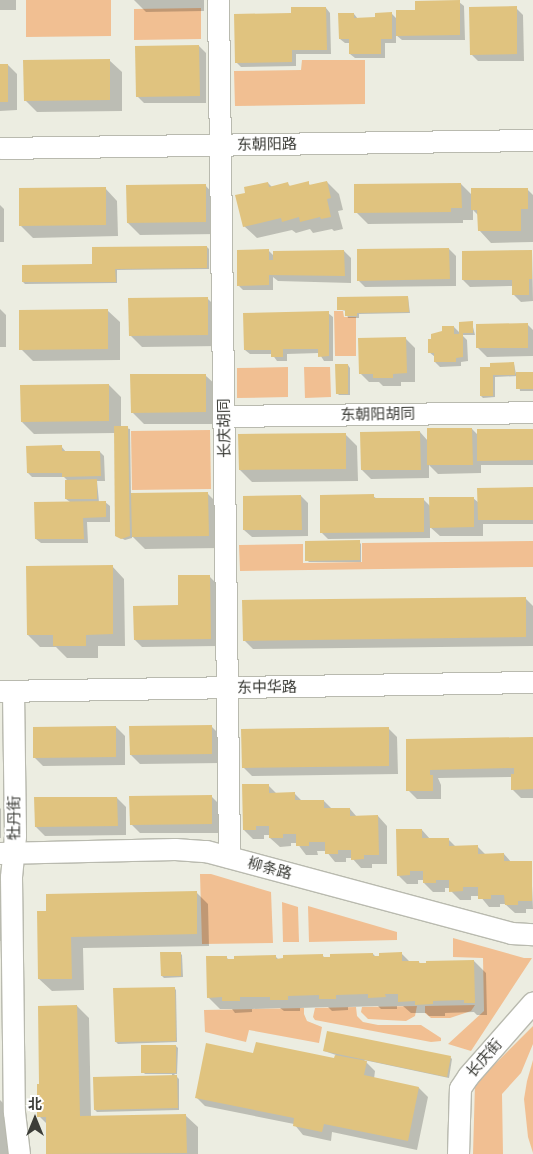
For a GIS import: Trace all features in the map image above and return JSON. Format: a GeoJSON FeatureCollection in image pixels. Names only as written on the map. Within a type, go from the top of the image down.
{"type":"FeatureCollection","features":[{"type":"Feature","properties":{"kind":"street","name":"长庆胡同"},"geometry":{"type":"LineString","coordinates":[[218,0],[229,857]]}},
{"type":"Feature","properties":{"kind":"street","name":"东朝阳路"},"geometry":{"type":"LineString","coordinates":[[0,148],[533,140]]}},
{"type":"Feature","properties":{"kind":"street","name":"东朝阳胡同"},"geometry":{"type":"LineString","coordinates":[[223,416],[533,412]]}},
{"type":"Feature","properties":{"kind":"street","name":"东中华路"},"geometry":{"type":"LineString","coordinates":[[6,691],[533,682]]}},
{"type":"Feature","properties":{"kind":"street","name":"牡丹街"},"geometry":{"type":"LineString","coordinates":[[6,691],[16,836],[7,853],[11,877],[14,1112],[18,1154]]}},
{"type":"Feature","properties":{"kind":"street","name":"柳条路"},"geometry":{"type":"LineString","coordinates":[[7,853],[192,849],[229,857],[512,933],[533,934]]}},
{"type":"Feature","properties":{"kind":"street","name":"长庆街"},"geometry":{"type":"LineString","coordinates":[[458,1154],[460,1088],[468,1076],[533,1002]]}},
{"type":"Feature","properties":{"kind":"shaded area"},"geometry":{"type":"Polygon","coordinates":[[[26,0],[111,0],[111,36],[26,37],[26,0]]]}},
{"type":"Feature","properties":{"kind":"shaded area"},"geometry":{"type":"Polygon","coordinates":[[[201,8],[201,39],[134,40],[134,9],[201,8]]]}},
{"type":"Feature","properties":{"kind":"shaded area"},"geometry":{"type":"Polygon","coordinates":[[[302,60],[365,60],[365,104],[235,106],[234,71],[301,70],[302,60]]]}},
{"type":"Feature","properties":{"kind":"shaded area"},"geometry":{"type":"Polygon","coordinates":[[[334,311],[343,311],[344,317],[356,317],[356,356],[335,356],[334,311]]]}},
{"type":"Feature","properties":{"kind":"shaded area"},"geometry":{"type":"Polygon","coordinates":[[[288,367],[288,397],[237,398],[237,368],[288,367]]]}},
{"type":"Feature","properties":{"kind":"shaded area"},"geometry":{"type":"Polygon","coordinates":[[[304,367],[330,367],[331,397],[305,398],[304,367]]]}},
{"type":"Feature","properties":{"kind":"shaded area"},"geometry":{"type":"Polygon","coordinates":[[[210,430],[211,489],[132,490],[131,431],[210,430]]]}},
{"type":"Feature","properties":{"kind":"shaded area"},"geometry":{"type":"Polygon","coordinates":[[[533,541],[533,567],[240,571],[239,545],[303,544],[303,563],[362,562],[362,543],[533,541]]]}},
{"type":"Feature","properties":{"kind":"shaded area"},"geometry":{"type":"Polygon","coordinates":[[[200,874],[211,874],[271,892],[273,943],[202,944],[200,874]]]}},
{"type":"Feature","properties":{"kind":"shaded area"},"geometry":{"type":"Polygon","coordinates":[[[282,902],[298,907],[299,942],[283,942],[282,902]]]}},
{"type":"Feature","properties":{"kind":"shaded area"},"geometry":{"type":"Polygon","coordinates":[[[308,906],[397,932],[397,940],[309,942],[308,906]]]}},
{"type":"Feature","properties":{"kind":"shaded area"},"geometry":{"type":"Polygon","coordinates":[[[453,938],[524,958],[532,958],[471,1051],[448,1044],[484,1011],[483,958],[453,957],[453,938]]]}},
{"type":"Feature","properties":{"kind":"shaded area"},"geometry":{"type":"Polygon","coordinates":[[[475,1005],[471,1011],[450,1018],[431,1018],[425,1013],[425,1006],[475,1005]]]}},
{"type":"Feature","properties":{"kind":"shaded area"},"geometry":{"type":"Polygon","coordinates":[[[417,1006],[415,1016],[406,1021],[368,1019],[361,1012],[362,1007],[417,1006]]]}},
{"type":"Feature","properties":{"kind":"shaded area"},"geometry":{"type":"Polygon","coordinates":[[[356,1007],[357,1016],[363,1022],[378,1025],[421,1025],[441,1038],[441,1041],[431,1042],[315,1020],[313,1017],[315,1008],[356,1007]]]}},
{"type":"Feature","properties":{"kind":"shaded area"},"geometry":{"type":"Polygon","coordinates":[[[304,1008],[307,1021],[322,1027],[319,1043],[249,1030],[246,1042],[205,1032],[204,1010],[304,1008]]]}},
{"type":"Feature","properties":{"kind":"shaded area"},"geometry":{"type":"Polygon","coordinates":[[[533,1026],[533,1044],[521,1073],[502,1094],[503,1154],[473,1154],[475,1084],[533,1026]]]}},
{"type":"Feature","properties":{"kind":"shaded area"},"geometry":{"type":"Polygon","coordinates":[[[533,1060],[533,1153],[528,1137],[524,1099],[533,1060]]]}},
{"type":"Feature","properties":{"kind":"building"},"geometry":{"type":"Polygon","coordinates":[[[460,0],[460,35],[396,36],[396,10],[415,10],[415,1],[460,0]]]}},
{"type":"Feature","properties":{"kind":"building"},"geometry":{"type":"Polygon","coordinates":[[[517,6],[517,54],[470,55],[469,7],[517,6]]]}},
{"type":"Feature","properties":{"kind":"building"},"geometry":{"type":"Polygon","coordinates":[[[291,7],[326,7],[327,50],[292,50],[292,62],[235,63],[234,14],[291,13],[291,7]]]}},
{"type":"Feature","properties":{"kind":"building"},"geometry":{"type":"Polygon","coordinates":[[[392,12],[392,39],[381,39],[381,54],[349,54],[349,39],[339,39],[338,13],[354,13],[354,18],[375,17],[375,13],[392,12]]]}},
{"type":"Feature","properties":{"kind":"building"},"geometry":{"type":"Polygon","coordinates":[[[199,45],[200,96],[136,97],[135,46],[199,45]]]}},
{"type":"Feature","properties":{"kind":"building"},"geometry":{"type":"Polygon","coordinates":[[[110,59],[110,100],[24,101],[23,60],[110,59]]]}},
{"type":"Feature","properties":{"kind":"building"},"geometry":{"type":"Polygon","coordinates":[[[0,64],[8,64],[8,102],[0,102],[0,64]]]}},
{"type":"Feature","properties":{"kind":"building"},"geometry":{"type":"Polygon","coordinates":[[[309,181],[309,185],[327,181],[331,198],[327,199],[331,217],[321,219],[320,217],[300,222],[299,217],[282,222],[281,218],[243,227],[235,195],[245,193],[244,187],[268,182],[269,187],[288,182],[289,186],[309,181]]]}},
{"type":"Feature","properties":{"kind":"building"},"geometry":{"type":"Polygon","coordinates":[[[461,183],[462,208],[451,208],[451,212],[354,213],[354,184],[461,183]]]}},
{"type":"Feature","properties":{"kind":"building"},"geometry":{"type":"Polygon","coordinates":[[[206,184],[206,222],[127,223],[126,185],[206,184]]]}},
{"type":"Feature","properties":{"kind":"building"},"geometry":{"type":"Polygon","coordinates":[[[106,187],[106,225],[19,226],[19,188],[106,187]]]}},
{"type":"Feature","properties":{"kind":"building"},"geometry":{"type":"Polygon","coordinates":[[[471,188],[528,188],[528,209],[521,209],[521,231],[478,231],[477,210],[471,210],[471,188]]]}},
{"type":"Feature","properties":{"kind":"building"},"geometry":{"type":"Polygon","coordinates":[[[207,246],[207,268],[115,269],[116,282],[22,282],[22,265],[92,264],[92,247],[207,246]]]}},
{"type":"Feature","properties":{"kind":"building"},"geometry":{"type":"Polygon","coordinates":[[[449,248],[450,279],[357,281],[357,249],[449,248]]]}},
{"type":"Feature","properties":{"kind":"building"},"geometry":{"type":"Polygon","coordinates":[[[269,249],[269,260],[273,260],[273,251],[344,250],[345,276],[269,275],[269,285],[237,286],[237,250],[269,249]]]}},
{"type":"Feature","properties":{"kind":"building"},"geometry":{"type":"Polygon","coordinates":[[[532,250],[532,279],[529,279],[529,295],[512,295],[512,280],[462,280],[462,251],[532,250]]]}},
{"type":"Feature","properties":{"kind":"building"},"geometry":{"type":"Polygon","coordinates":[[[408,296],[409,312],[357,313],[357,316],[345,316],[345,310],[337,310],[337,297],[408,296]]]}},
{"type":"Feature","properties":{"kind":"building"},"geometry":{"type":"Polygon","coordinates":[[[208,297],[208,335],[129,336],[128,298],[208,297]]]}},
{"type":"Feature","properties":{"kind":"building"},"geometry":{"type":"Polygon","coordinates":[[[108,309],[108,349],[19,350],[19,310],[108,309]]]}},
{"type":"Feature","properties":{"kind":"building"},"geometry":{"type":"Polygon","coordinates":[[[329,311],[329,356],[318,357],[318,349],[283,349],[283,357],[271,357],[271,350],[244,350],[243,313],[329,311]]]}},
{"type":"Feature","properties":{"kind":"building"},"geometry":{"type":"Polygon","coordinates":[[[473,321],[473,333],[463,333],[463,357],[456,358],[456,362],[434,362],[434,353],[428,353],[428,339],[431,339],[431,334],[442,331],[442,326],[454,326],[454,334],[459,334],[459,322],[473,321]]]}},
{"type":"Feature","properties":{"kind":"building"},"geometry":{"type":"Polygon","coordinates":[[[528,323],[528,348],[476,348],[476,324],[528,323]]]}},
{"type":"Feature","properties":{"kind":"building"},"geometry":{"type":"Polygon","coordinates":[[[406,337],[407,373],[393,374],[393,378],[373,378],[373,374],[359,374],[358,338],[406,337]]]}},
{"type":"Feature","properties":{"kind":"building"},"geometry":{"type":"Polygon","coordinates":[[[514,362],[515,375],[493,375],[493,396],[480,396],[480,367],[490,367],[490,363],[514,362]]]}},
{"type":"Feature","properties":{"kind":"building"},"geometry":{"type":"Polygon","coordinates":[[[335,364],[348,364],[348,394],[336,394],[335,364]]]}},
{"type":"Feature","properties":{"kind":"building"},"geometry":{"type":"Polygon","coordinates":[[[516,372],[533,372],[533,389],[516,389],[516,372]]]}},
{"type":"Feature","properties":{"kind":"building"},"geometry":{"type":"Polygon","coordinates":[[[130,374],[206,374],[206,412],[131,413],[130,374]]]}},
{"type":"Feature","properties":{"kind":"building"},"geometry":{"type":"Polygon","coordinates":[[[109,384],[109,421],[21,422],[20,385],[109,384]]]}},
{"type":"Feature","properties":{"kind":"building"},"geometry":{"type":"Polygon","coordinates":[[[114,426],[128,426],[130,536],[121,539],[115,536],[114,426]]]}},
{"type":"Feature","properties":{"kind":"building"},"geometry":{"type":"Polygon","coordinates":[[[427,428],[472,428],[473,465],[427,465],[427,428]]]}},
{"type":"Feature","properties":{"kind":"building"},"geometry":{"type":"Polygon","coordinates":[[[477,429],[533,429],[533,460],[477,461],[477,429]]]}},
{"type":"Feature","properties":{"kind":"building"},"geometry":{"type":"Polygon","coordinates":[[[420,431],[421,470],[361,470],[360,432],[420,431]]]}},
{"type":"Feature","properties":{"kind":"building"},"geometry":{"type":"Polygon","coordinates":[[[346,433],[346,469],[239,470],[238,434],[346,433]]]}},
{"type":"Feature","properties":{"kind":"building"},"geometry":{"type":"Polygon","coordinates":[[[62,445],[62,451],[100,451],[101,476],[62,477],[62,473],[27,473],[26,446],[62,445]]]}},
{"type":"Feature","properties":{"kind":"building"},"geometry":{"type":"Polygon","coordinates":[[[97,479],[97,499],[65,499],[65,480],[97,479]]]}},
{"type":"Feature","properties":{"kind":"building"},"geometry":{"type":"Polygon","coordinates":[[[533,487],[533,520],[478,520],[477,488],[533,487]]]}},
{"type":"Feature","properties":{"kind":"building"},"geometry":{"type":"Polygon","coordinates":[[[208,492],[209,536],[132,537],[131,493],[208,492]]]}},
{"type":"Feature","properties":{"kind":"building"},"geometry":{"type":"Polygon","coordinates":[[[374,494],[374,498],[424,498],[424,532],[320,533],[320,495],[374,494]]]}},
{"type":"Feature","properties":{"kind":"building"},"geometry":{"type":"Polygon","coordinates":[[[301,495],[302,530],[243,530],[243,496],[301,495]]]}},
{"type":"Feature","properties":{"kind":"building"},"geometry":{"type":"Polygon","coordinates":[[[429,497],[474,497],[474,527],[430,528],[429,497]]]}},
{"type":"Feature","properties":{"kind":"building"},"geometry":{"type":"Polygon","coordinates":[[[106,501],[106,517],[83,518],[84,539],[35,539],[34,502],[106,501]]]}},
{"type":"Feature","properties":{"kind":"building"},"geometry":{"type":"Polygon","coordinates":[[[360,540],[360,560],[305,561],[305,541],[360,540]]]}},
{"type":"Feature","properties":{"kind":"building"},"geometry":{"type":"Polygon","coordinates":[[[113,565],[113,634],[86,635],[86,646],[53,646],[53,635],[27,635],[26,566],[113,565]]]}},
{"type":"Feature","properties":{"kind":"building"},"geometry":{"type":"Polygon","coordinates":[[[178,575],[210,575],[211,639],[134,640],[133,606],[178,605],[178,575]]]}},
{"type":"Feature","properties":{"kind":"building"},"geometry":{"type":"Polygon","coordinates":[[[526,597],[526,637],[243,641],[242,600],[526,597]]]}},
{"type":"Feature","properties":{"kind":"building"},"geometry":{"type":"Polygon","coordinates":[[[212,725],[212,754],[130,755],[129,726],[212,725]]]}},
{"type":"Feature","properties":{"kind":"building"},"geometry":{"type":"Polygon","coordinates":[[[116,726],[116,757],[33,758],[33,727],[116,726]]]}},
{"type":"Feature","properties":{"kind":"building"},"geometry":{"type":"Polygon","coordinates":[[[389,727],[389,766],[242,768],[241,729],[389,727]]]}},
{"type":"Feature","properties":{"kind":"building"},"geometry":{"type":"Polygon","coordinates":[[[533,737],[533,789],[511,790],[511,774],[514,774],[514,768],[430,770],[430,775],[433,775],[433,791],[406,791],[406,739],[533,737]]]}},
{"type":"Feature","properties":{"kind":"building"},"geometry":{"type":"Polygon","coordinates":[[[242,784],[269,784],[269,793],[295,792],[295,800],[324,800],[324,808],[350,808],[350,816],[378,815],[379,855],[364,855],[364,859],[351,860],[351,850],[338,850],[338,854],[325,854],[325,842],[309,842],[309,846],[296,846],[296,834],[283,834],[283,838],[269,838],[269,826],[256,826],[256,830],[243,830],[242,784]]]}},
{"type":"Feature","properties":{"kind":"building"},"geometry":{"type":"Polygon","coordinates":[[[212,795],[212,824],[130,825],[129,796],[212,795]]]}},
{"type":"Feature","properties":{"kind":"building"},"geometry":{"type":"Polygon","coordinates":[[[34,797],[117,797],[118,826],[35,827],[34,797]]]}},
{"type":"Feature","properties":{"kind":"building"},"geometry":{"type":"Polygon","coordinates":[[[396,829],[422,829],[422,838],[449,838],[449,846],[478,845],[478,854],[504,853],[504,861],[532,861],[532,901],[518,901],[518,905],[505,905],[504,895],[491,895],[491,899],[478,899],[478,887],[463,887],[463,891],[449,892],[449,880],[423,883],[423,871],[410,871],[410,875],[397,876],[396,829]]]}},
{"type":"Feature","properties":{"kind":"building"},"geometry":{"type":"Polygon","coordinates":[[[197,891],[197,934],[71,937],[72,979],[38,979],[37,911],[46,911],[46,894],[197,891]]]}},
{"type":"Feature","properties":{"kind":"building"},"geometry":{"type":"Polygon","coordinates":[[[160,952],[181,952],[181,976],[161,976],[160,952]]]}},
{"type":"Feature","properties":{"kind":"building"},"geometry":{"type":"Polygon","coordinates":[[[402,952],[402,961],[419,961],[419,963],[426,963],[426,961],[474,960],[475,1003],[464,1003],[464,1000],[433,1001],[433,1004],[415,1005],[415,1001],[398,1002],[398,994],[385,994],[386,997],[368,998],[368,994],[336,995],[336,999],[319,999],[319,995],[288,996],[288,1000],[270,1000],[270,997],[240,997],[240,1001],[222,1001],[222,997],[207,998],[206,956],[227,956],[227,959],[234,959],[234,956],[276,955],[276,959],[283,958],[283,955],[323,954],[323,957],[330,957],[330,954],[373,953],[373,956],[379,956],[379,953],[402,952]]]}},
{"type":"Feature","properties":{"kind":"building"},"geometry":{"type":"Polygon","coordinates":[[[175,987],[176,1041],[115,1042],[113,988],[175,987]]]}},
{"type":"Feature","properties":{"kind":"building"},"geometry":{"type":"Polygon","coordinates":[[[77,1005],[80,1116],[186,1114],[187,1153],[46,1154],[46,1117],[37,1117],[37,1084],[39,1084],[38,1006],[77,1005]]]}},
{"type":"Feature","properties":{"kind":"building"},"geometry":{"type":"Polygon","coordinates":[[[327,1031],[451,1056],[447,1077],[323,1051],[327,1031]]]}},
{"type":"Feature","properties":{"kind":"building"},"geometry":{"type":"Polygon","coordinates":[[[256,1042],[334,1058],[335,1055],[367,1061],[364,1075],[419,1087],[408,1141],[324,1124],[322,1132],[293,1126],[294,1118],[195,1098],[206,1043],[253,1053],[256,1042]]]}},
{"type":"Feature","properties":{"kind":"building"},"geometry":{"type":"Polygon","coordinates":[[[141,1045],[176,1045],[176,1073],[141,1073],[141,1045]]]}},
{"type":"Feature","properties":{"kind":"building"},"geometry":{"type":"Polygon","coordinates":[[[177,1075],[178,1108],[94,1110],[93,1077],[177,1075]]]}}]}
